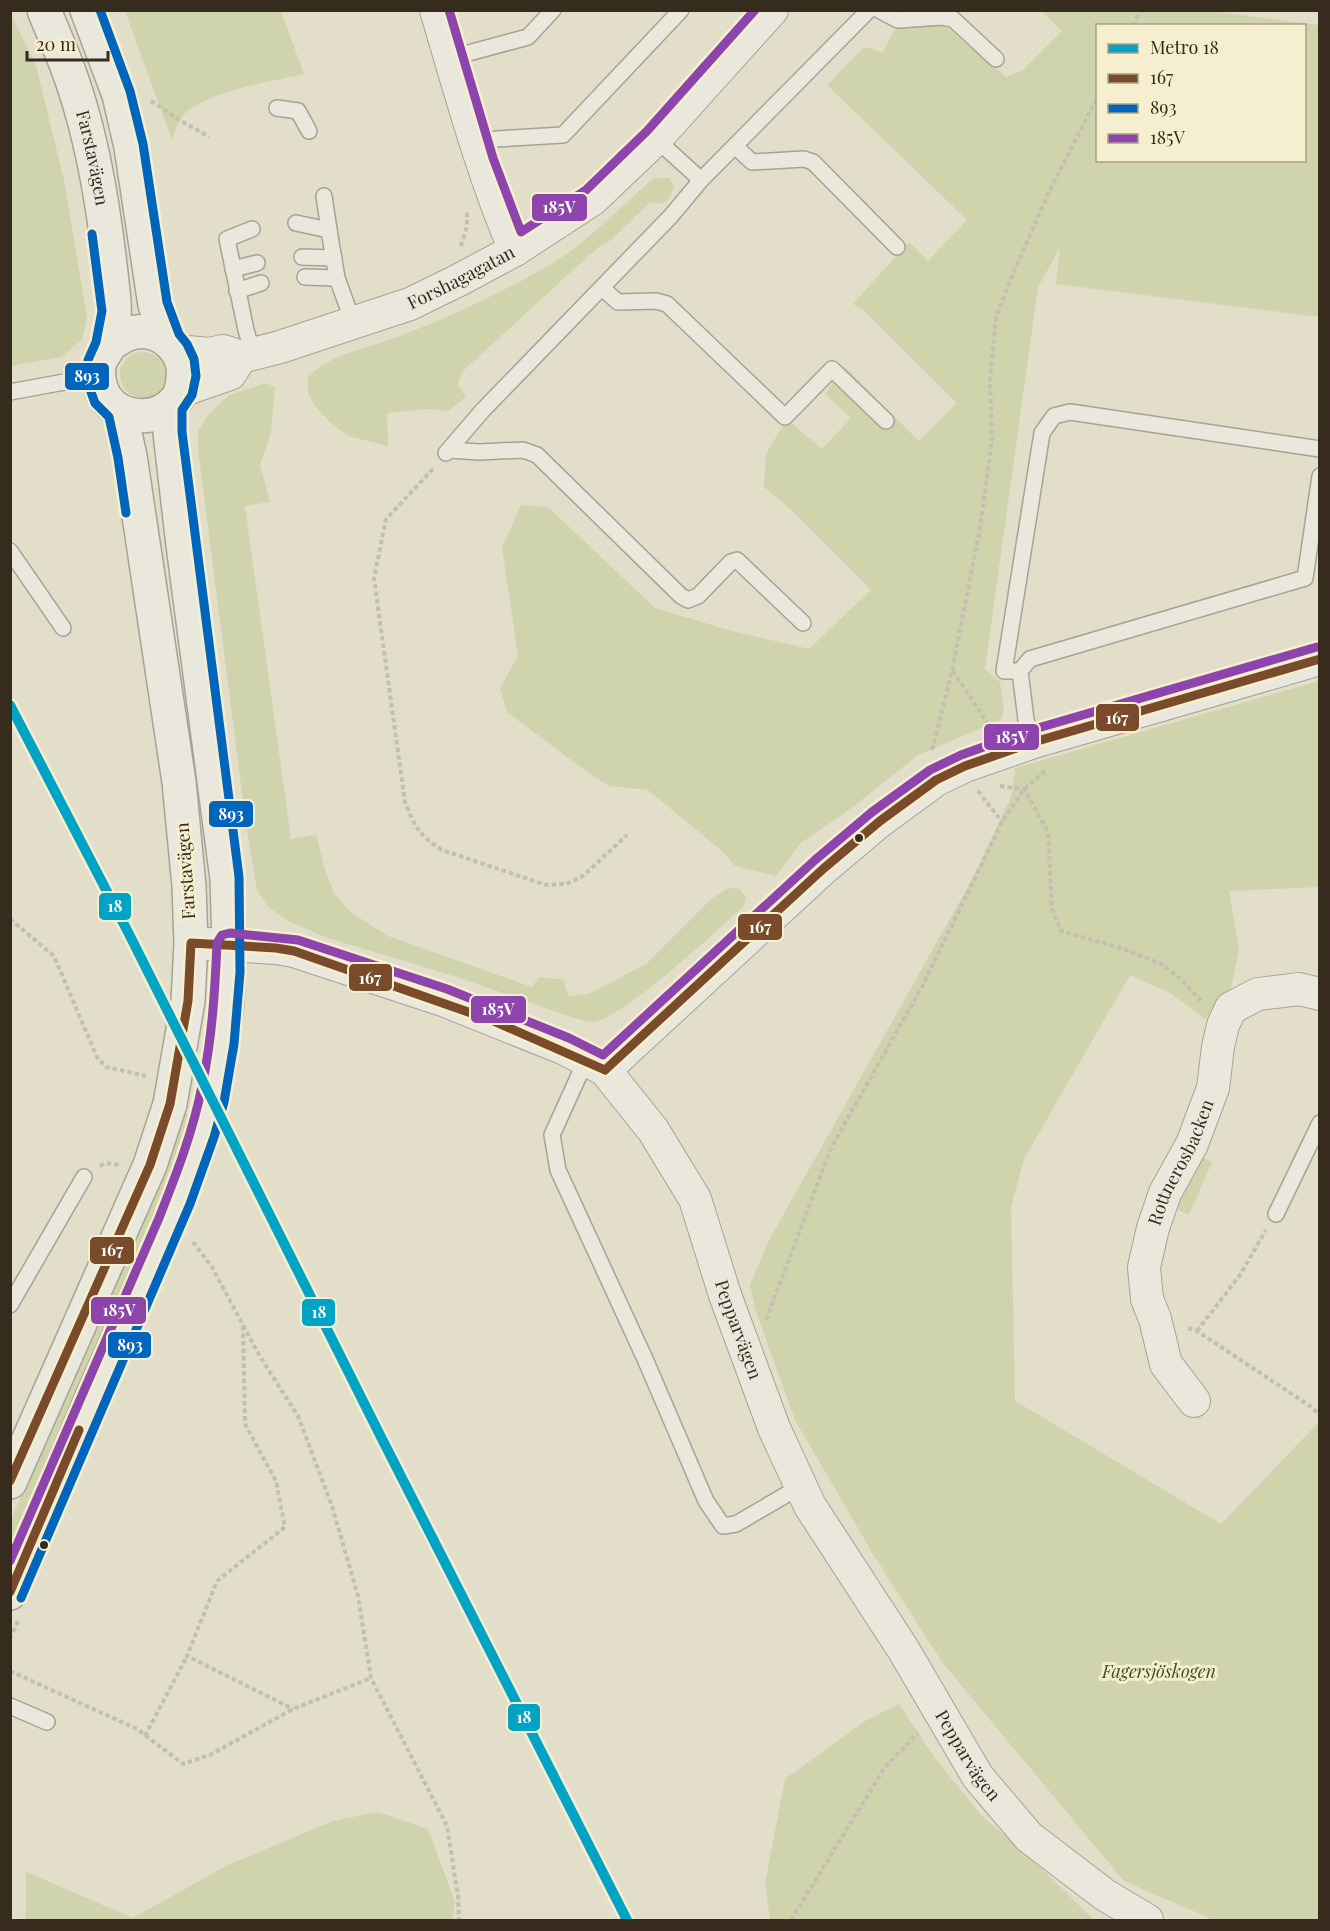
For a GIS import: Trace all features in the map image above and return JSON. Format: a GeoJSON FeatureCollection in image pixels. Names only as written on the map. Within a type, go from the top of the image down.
{"type":"FeatureCollection","features":[{"type":"Feature","properties":{"kind":"street","name":"Farstavägen"},"geometry":{"type":"LineString","coordinates":[[10,1482],[150,1165],[170,1104],[188,1001],[191,943],[189,886],[179,782],[130,456],[120,411],[105,397],[99,379],[100,362],[108,346],[114,311],[97,184],[88,137],[68,70],[44,10]]}},
{"type":"Feature","properties":{"kind":"street","name":"Farstavägen"},"geometry":{"type":"LineString","coordinates":[[10,1593],[93,1395],[167,1228],[196,1154],[209,1111],[219,1064],[227,1003],[229,945],[227,879],[170,433],[175,399],[184,374],[155,305],[131,147],[119,95],[87,10]]}},
{"type":"Feature","properties":{"kind":"street"},"geometry":{"type":"LineString","coordinates":[[435,10],[477,146],[515,250]]}},
{"type":"Feature","properties":{"kind":"street","name":"Forshagagatan"},"geometry":{"type":"LineString","coordinates":[[172,346],[209,354],[223,351],[247,356],[280,347],[410,304],[515,250],[593,199],[656,139],[772,10]]}},
{"type":"Feature","properties":{"kind":"street"},"geometry":{"type":"LineString","coordinates":[[108,346],[121,336],[137,332],[153,333],[172,346]]}},
{"type":"Feature","properties":{"kind":"street"},"geometry":{"type":"LineString","coordinates":[[120,411],[134,416],[149,416],[175,399],[230,375],[247,356]]}},
{"type":"Feature","properties":{"kind":"street"},"geometry":{"type":"LineString","coordinates":[[596,1065],[880,820],[936,780],[965,766],[1043,754],[1320,659]]}},
{"type":"Feature","properties":{"kind":"street","name":"Pepparvägen"},"geometry":{"type":"LineString","coordinates":[[191,943],[294,951],[443,1000],[565,1049],[596,1065],[653,1130],[695,1199],[725,1294],[774,1428],[810,1506],[903,1649],[978,1777],[1029,1836],[1104,1895],[1141,1919]]}},
{"type":"Feature","properties":{"kind":"street","name":"Rottnerosbacken"},"geometry":{"type":"LineString","coordinates":[[1194,1401],[1166,1364],[1155,1319],[1147,1299],[1144,1267],[1153,1228],[1165,1193],[1192,1144],[1212,1088],[1223,1025],[1231,1008],[1258,994],[1299,989],[1320,994]]}},
{"type":"Feature","properties":{"kind":"lane"},"geometry":{"type":"LineString","coordinates":[[450,58],[528,37],[553,10]]}},
{"type":"Feature","properties":{"kind":"lane"},"geometry":{"type":"LineString","coordinates":[[477,146],[496,139],[563,135],[681,10]]}},
{"type":"Feature","properties":{"kind":"lane"},"geometry":{"type":"LineString","coordinates":[[448,452],[483,410],[671,216],[701,180],[869,10]]}},
{"type":"Feature","properties":{"kind":"lane"},"geometry":{"type":"LineString","coordinates":[[879,10],[898,20],[942,17],[953,19],[996,59]]}},
{"type":"Feature","properties":{"kind":"lane"},"geometry":{"type":"LineString","coordinates":[[277,108],[298,111],[309,130]]}},
{"type":"Feature","properties":{"kind":"lane"},"geometry":{"type":"LineString","coordinates":[[656,139],[701,180]]}},
{"type":"Feature","properties":{"kind":"lane"},"geometry":{"type":"LineString","coordinates":[[735,146],[752,162],[804,159],[813,162],[897,247]]}},
{"type":"Feature","properties":{"kind":"lane"},"geometry":{"type":"LineString","coordinates":[[324,196],[337,278],[353,322]]}},
{"type":"Feature","properties":{"kind":"lane"},"geometry":{"type":"LineString","coordinates":[[296,223],[329,230]]}},
{"type":"Feature","properties":{"kind":"lane"},"geometry":{"type":"LineString","coordinates":[[247,356],[227,239],[252,229]]}},
{"type":"Feature","properties":{"kind":"lane"},"geometry":{"type":"LineString","coordinates":[[302,257],[334,258]]}},
{"type":"Feature","properties":{"kind":"lane"},"geometry":{"type":"LineString","coordinates":[[233,269],[258,264]]}},
{"type":"Feature","properties":{"kind":"lane"},"geometry":{"type":"LineString","coordinates":[[305,277],[337,278]]}},
{"type":"Feature","properties":{"kind":"lane"},"geometry":{"type":"LineString","coordinates":[[237,291],[261,283]]}},
{"type":"Feature","properties":{"kind":"lane"},"geometry":{"type":"LineString","coordinates":[[602,288],[618,302],[656,301],[667,304],[785,417],[832,369],[886,421]]}},
{"type":"Feature","properties":{"kind":"lane"},"geometry":{"type":"LineString","coordinates":[[10,392],[75,380],[99,379]]}},
{"type":"Feature","properties":{"kind":"lane"},"geometry":{"type":"LineString","coordinates":[[1020,671],[1004,671],[1042,433],[1054,416],[1070,412],[1320,449]]}},
{"type":"Feature","properties":{"kind":"lane"},"geometry":{"type":"LineString","coordinates":[[448,452],[523,450],[537,455],[681,596],[688,600],[698,596],[731,562],[737,560],[803,623]]}},
{"type":"Feature","properties":{"kind":"lane"},"geometry":{"type":"LineString","coordinates":[[1043,754],[1026,720],[1020,671],[1030,659],[1305,578],[1320,476]]}},
{"type":"Feature","properties":{"kind":"lane"},"geometry":{"type":"LineString","coordinates":[[10,551],[63,628]]}},
{"type":"Feature","properties":{"kind":"lane"},"geometry":{"type":"LineString","coordinates":[[596,1065],[552,1135],[558,1170],[645,1359],[706,1501],[723,1526],[735,1524],[801,1486]]}},
{"type":"Feature","properties":{"kind":"lane"},"geometry":{"type":"LineString","coordinates":[[1276,1214],[1320,1123]]}},
{"type":"Feature","properties":{"kind":"lane"},"geometry":{"type":"LineString","coordinates":[[10,1305],[84,1177]]}},
{"type":"Feature","properties":{"kind":"lane"},"geometry":{"type":"LineString","coordinates":[[10,1706],[47,1722]]}},
{"type":"Feature","properties":{"kind":"path"},"geometry":{"type":"LineString","coordinates":[[1134,24],[1140,10]]}},
{"type":"Feature","properties":{"kind":"path"},"geometry":{"type":"LineString","coordinates":[[144,97],[209,137]]}},
{"type":"Feature","properties":{"kind":"path"},"geometry":{"type":"LineString","coordinates":[[936,780],[931,757],[952,671],[980,528],[992,441],[990,380],[996,317],[1050,190],[1096,100]]}},
{"type":"Feature","properties":{"kind":"path"},"geometry":{"type":"LineString","coordinates":[[458,255],[467,226],[468,207]]}},
{"type":"Feature","properties":{"kind":"path"},"geometry":{"type":"LineString","coordinates":[[448,452],[386,519],[374,579],[405,802],[413,824],[427,840],[442,850],[546,885],[566,884],[583,876],[627,835]]}},
{"type":"Feature","properties":{"kind":"path"},"geometry":{"type":"LineString","coordinates":[[952,671],[993,731]]}},
{"type":"Feature","properties":{"kind":"path"},"geometry":{"type":"LineString","coordinates":[[749,1359],[774,1300],[831,1148],[923,986],[1002,822],[1024,789],[1043,754]]}},
{"type":"Feature","properties":{"kind":"path"},"geometry":{"type":"LineString","coordinates":[[972,783],[1002,822]]}},
{"type":"Feature","properties":{"kind":"path"},"geometry":{"type":"LineString","coordinates":[[993,785],[1024,789]]}},
{"type":"Feature","properties":{"kind":"path"},"geometry":{"type":"LineString","coordinates":[[1024,789],[1048,832],[1052,909],[1061,931],[1124,949],[1161,964],[1180,979],[1223,1025]]}},
{"type":"Feature","properties":{"kind":"path"},"geometry":{"type":"LineString","coordinates":[[10,918],[54,956],[97,1057],[106,1066],[155,1078]]}},
{"type":"Feature","properties":{"kind":"path"},"geometry":{"type":"LineString","coordinates":[[1197,1331],[1240,1275],[1276,1214]]}},
{"type":"Feature","properties":{"kind":"path"},"geometry":{"type":"LineString","coordinates":[[190,1239],[212,1267],[259,1354],[298,1416],[332,1506],[358,1596],[370,1678],[447,1826],[458,1896],[459,1920]]}},
{"type":"Feature","properties":{"kind":"path"},"geometry":{"type":"LineString","coordinates":[[1155,1319],[1197,1331],[1320,1415]]}},
{"type":"Feature","properties":{"kind":"path"},"geometry":{"type":"LineString","coordinates":[[145,1736],[187,1656],[217,1581],[285,1527],[276,1481],[245,1424],[243,1322]]}},
{"type":"Feature","properties":{"kind":"path"},"geometry":{"type":"LineString","coordinates":[[187,1656],[293,1709]]}},
{"type":"Feature","properties":{"kind":"path"},"geometry":{"type":"LineString","coordinates":[[10,1671],[137,1729],[183,1764],[210,1755],[293,1709],[370,1678]]}},
{"type":"Feature","properties":{"kind":"path"},"geometry":{"type":"LineString","coordinates":[[791,1920],[885,1767],[910,1740],[942,1714]]}},
{"type":"Feature","properties":{"kind":"green space"},"geometry":{"type":"Polygon","coordinates":[[[1202,10],[1319,25],[1319,317],[1056,284],[1060,248],[1038,287],[985,669],[1000,682],[1004,709],[1001,720],[918,755],[853,807],[801,843],[776,876],[735,866],[723,852],[648,790],[609,786],[507,712],[500,688],[518,656],[502,548],[521,505],[548,507],[655,608],[732,631],[809,649],[871,590],[789,508],[764,487],[766,454],[787,419],[822,449],[851,418],[825,394],[845,367],[919,441],[957,403],[862,309],[853,304],[909,242],[928,261],[967,220],[827,85],[864,47],[883,52],[896,27],[943,24],[1006,77],[1023,70],[1062,31],[1041,11],[1202,10]]]}},
{"type":"Feature","properties":{"kind":"green space"},"geometry":{"type":"Polygon","coordinates":[[[125,11],[281,11],[304,74],[256,84],[203,101],[181,118],[172,140],[125,11]]]}},
{"type":"Feature","properties":{"kind":"green space"},"geometry":{"type":"Polygon","coordinates":[[[10,12],[36,66],[64,180],[87,318],[82,339],[62,357],[11,366],[10,12]]]}},
{"type":"Feature","properties":{"kind":"green space"},"geometry":{"type":"Polygon","coordinates":[[[654,178],[669,178],[674,187],[670,197],[663,204],[650,202],[611,240],[586,258],[462,372],[458,385],[466,397],[448,411],[427,409],[387,413],[388,446],[348,436],[314,405],[308,392],[308,377],[317,370],[345,354],[442,319],[539,271],[575,248],[654,178]]]}},
{"type":"Feature","properties":{"kind":"green space"},"geometry":{"type":"Polygon","coordinates":[[[143,352],[152,353],[159,359],[165,366],[165,384],[159,391],[152,397],[143,398],[134,397],[127,391],[121,384],[120,375],[121,366],[127,359],[134,353],[143,352]]]}},
{"type":"Feature","properties":{"kind":"green space"},"geometry":{"type":"Polygon","coordinates":[[[266,383],[275,387],[271,433],[260,465],[270,502],[245,506],[291,839],[316,835],[334,893],[350,912],[388,936],[532,987],[539,977],[564,980],[568,996],[589,994],[646,964],[711,899],[729,888],[740,889],[746,898],[743,907],[646,991],[606,1017],[592,1022],[574,1018],[460,978],[328,938],[288,921],[268,907],[257,890],[246,824],[198,449],[198,431],[209,414],[229,395],[266,383]]]}},
{"type":"Feature","properties":{"kind":"green space","name":"Fagersjöskogen"},"geometry":{"type":"Polygon","coordinates":[[[1319,681],[1319,887],[1229,891],[1239,951],[1230,993],[1205,1019],[1170,993],[1130,975],[1024,1159],[1011,1207],[1015,1401],[1221,1524],[1319,1422],[1319,1920],[1214,1920],[1124,1881],[942,1662],[873,1554],[795,1420],[755,1309],[750,1285],[768,1242],[973,878],[1012,794],[1015,768],[1319,681]]]}},
{"type":"Feature","properties":{"kind":"green space"},"geometry":{"type":"Polygon","coordinates":[[[184,1110],[192,1121],[11,1559],[11,1520],[184,1110]]]}},
{"type":"Feature","properties":{"kind":"green space"},"geometry":{"type":"Polygon","coordinates":[[[1191,1152],[1212,1162],[1189,1215],[1167,1205],[1191,1152]]]}},
{"type":"Feature","properties":{"kind":"green space"},"geometry":{"type":"Polygon","coordinates":[[[899,1704],[935,1758],[981,1815],[1035,1862],[1094,1920],[770,1920],[765,1883],[785,1779],[865,1721],[899,1704]]]}},
{"type":"Feature","properties":{"kind":"green space"},"geometry":{"type":"Polygon","coordinates":[[[378,1812],[428,1829],[455,1902],[452,1920],[26,1920],[26,1872],[133,1918],[228,1865],[333,1821],[378,1812]]]}},
{"type":"Feature","properties":{"kind":"metro line","name":"18"},"geometry":{"type":"LineString","coordinates":[[10,705],[129,934],[381,1437],[627,1920]]}},
{"type":"Feature","properties":{"kind":"transit line","name":"893"},"geometry":{"type":"LineString","coordinates":[[21,1598],[190,1204],[214,1137],[224,1102],[234,1044],[240,972],[239,877],[182,432],[182,410],[192,395],[196,376],[194,359],[179,334],[167,302],[143,144],[130,91],[100,10]]}},
{"type":"Feature","properties":{"kind":"transit line","name":"185V"},"geometry":{"type":"LineString","coordinates":[[449,10],[493,158],[521,232],[586,190],[647,131],[755,10]]}},
{"type":"Feature","properties":{"kind":"transit line","name":"893"},"geometry":{"type":"LineString","coordinates":[[92,234],[102,311],[96,342],[88,360],[87,381],[95,403],[109,417],[126,513]]}},
{"type":"Feature","properties":{"kind":"transit line","name":"185V"},"geometry":{"type":"LineString","coordinates":[[10,1561],[159,1218],[184,1153],[194,1120],[208,1051],[217,943],[222,935],[230,933],[298,940],[447,989],[569,1038],[603,1055],[815,860],[872,812],[930,770],[961,755],[1031,730],[1317,647]]}},
{"type":"Feature","properties":{"kind":"transit line","name":"167"},"geometry":{"type":"LineString","coordinates":[[605,1070],[823,869],[880,821],[936,780],[965,766],[1034,742],[1320,659]]}},
{"type":"Feature","properties":{"kind":"transit line","name":"167"},"geometry":{"type":"LineString","coordinates":[[10,1481],[150,1165],[170,1104],[188,1001],[191,943],[294,951],[491,1020],[605,1070]]}},
{"type":"Feature","properties":{"kind":"transit line","name":"167"},"geometry":{"type":"LineString","coordinates":[[10,1592],[79,1430]]}}]}
